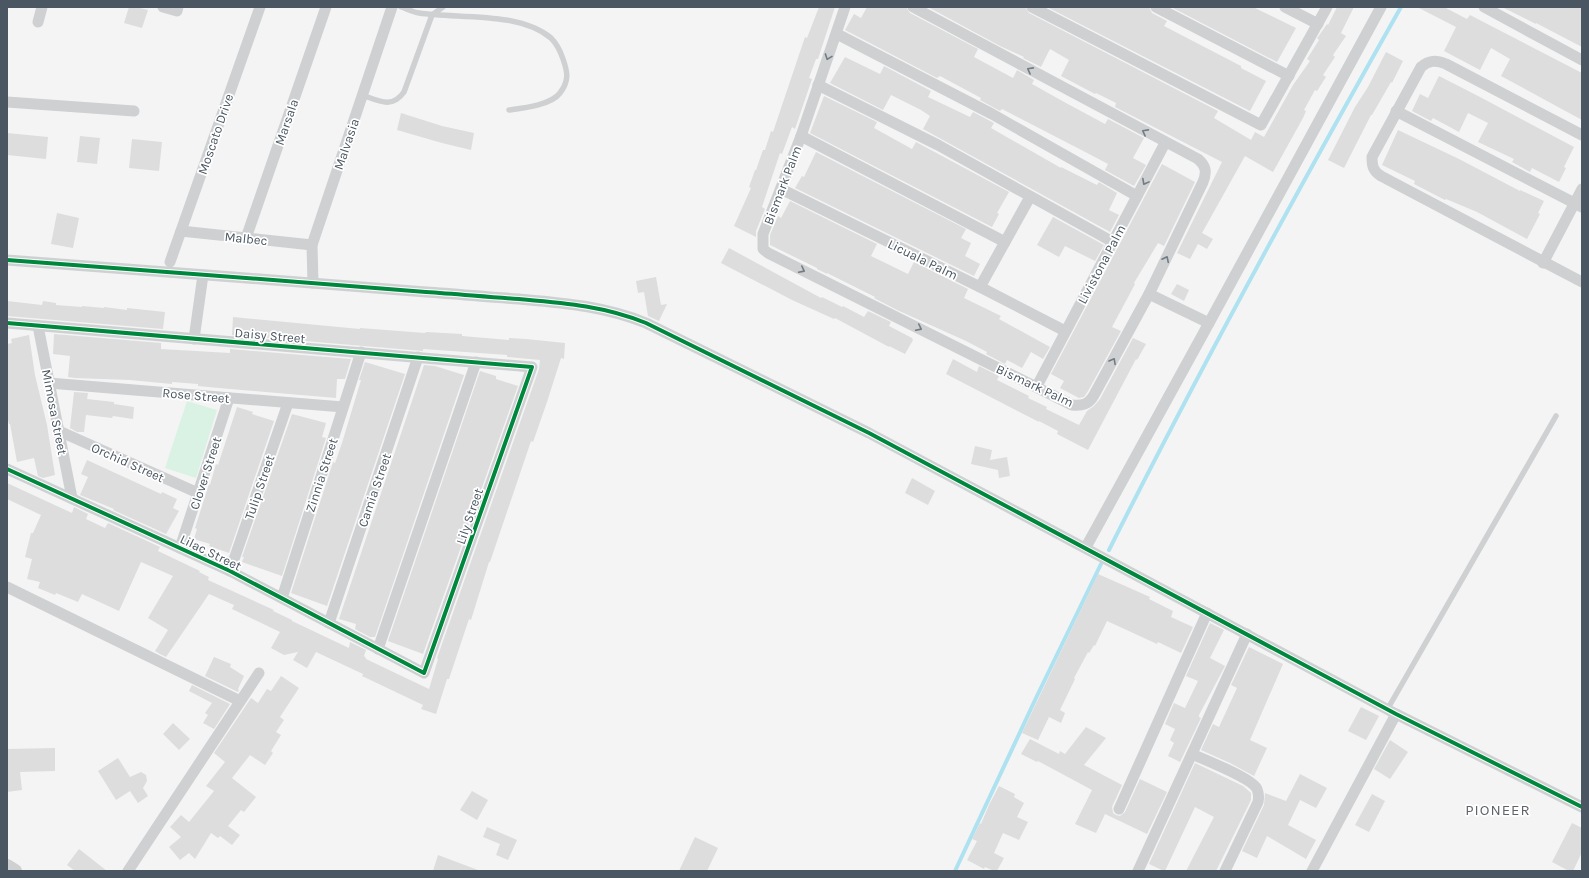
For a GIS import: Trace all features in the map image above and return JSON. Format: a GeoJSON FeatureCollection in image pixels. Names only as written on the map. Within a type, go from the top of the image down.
{"type":"FeatureCollection","features":[{"type":"Feature","properties":{"kind":"street"},"geometry":{"type":"LineString","coordinates":[[38,22],[42,7]]}},
{"type":"Feature","properties":{"kind":"street"},"geometry":{"type":"LineString","coordinates":[[163,7],[176,11],[178,7]]}},
{"type":"Feature","properties":{"kind":"street","name":"Moscato Drive"},"geometry":{"type":"LineString","coordinates":[[170,262],[260,7]]}},
{"type":"Feature","properties":{"kind":"street","name":"Marsala"},"geometry":{"type":"LineString","coordinates":[[246,238],[326,7]]}},
{"type":"Feature","properties":{"kind":"street","name":"Malvasia"},"geometry":{"type":"LineString","coordinates":[[313,283],[312,245],[392,7]]}},
{"type":"Feature","properties":{"kind":"street","name":"Bismark Palm"},"geometry":{"type":"LineString","coordinates":[[845,7],[801,136],[763,234],[763,246],[768,253],[1037,386],[1072,405],[1080,405],[1090,401],[1150,294],[1206,176],[1206,169],[1203,163],[1198,159],[1165,143],[913,7]]}},
{"type":"Feature","properties":{"kind":"street"},"geometry":{"type":"LineString","coordinates":[[1032,7],[1261,125],[1328,7]]}},
{"type":"Feature","properties":{"kind":"street"},"geometry":{"type":"LineString","coordinates":[[1156,7],[1289,76]]}},
{"type":"Feature","properties":{"kind":"street"},"geometry":{"type":"LineString","coordinates":[[1284,7],[1318,24]]}},
{"type":"Feature","properties":{"kind":"street"},"geometry":{"type":"LineString","coordinates":[[1086,547],[1210,323],[1381,7]]}},
{"type":"Feature","properties":{"kind":"street"},"geometry":{"type":"LineString","coordinates":[[1484,7],[1582,60]]}},
{"type":"Feature","properties":{"kind":"street"},"geometry":{"type":"LineString","coordinates":[[837,34],[992,114],[1138,196]]}},
{"type":"Feature","properties":{"kind":"street"},"geometry":{"type":"LineString","coordinates":[[1582,135],[1439,62],[1432,61],[1420,67],[1372,157],[1373,169],[1377,173],[1582,282]]}},
{"type":"Feature","properties":{"kind":"street"},"geometry":{"type":"LineString","coordinates":[[818,85],[938,145],[1113,242]]}},
{"type":"Feature","properties":{"kind":"street"},"geometry":{"type":"LineString","coordinates":[[7,102],[134,111]]}},
{"type":"Feature","properties":{"kind":"street"},"geometry":{"type":"LineString","coordinates":[[1396,111],[1578,205]]}},
{"type":"Feature","properties":{"kind":"street"},"geometry":{"type":"LineString","coordinates":[[801,136],[1005,242]]}},
{"type":"Feature","properties":{"kind":"street","name":"Livistona Palm"},"geometry":{"type":"LineString","coordinates":[[1037,386],[1165,143]]}},
{"type":"Feature","properties":{"kind":"street","name":"Licuala Palm"},"geometry":{"type":"LineString","coordinates":[[781,189],[980,287],[1065,332]]}},
{"type":"Feature","properties":{"kind":"street"},"geometry":{"type":"LineString","coordinates":[[1543,262],[1578,205],[1582,189]]}},
{"type":"Feature","properties":{"kind":"street"},"geometry":{"type":"LineString","coordinates":[[980,287],[1030,197]]}},
{"type":"Feature","properties":{"kind":"street","name":"Malbec"},"geometry":{"type":"LineString","coordinates":[[181,231],[312,245]]}},
{"type":"Feature","properties":{"kind":"street"},"geometry":{"type":"LineString","coordinates":[[7,260],[554,302],[605,309],[627,316],[646,323],[869,432],[1392,712],[1582,807]]}},
{"type":"Feature","properties":{"kind":"street"},"geometry":{"type":"LineString","coordinates":[[194,339],[203,276]]}},
{"type":"Feature","properties":{"kind":"street"},"geometry":{"type":"LineString","coordinates":[[1150,294],[1210,323]]}},
{"type":"Feature","properties":{"kind":"street","name":"Daisy Street"},"geometry":{"type":"LineString","coordinates":[[7,323],[532,367]]}},
{"type":"Feature","properties":{"kind":"street","name":"Mimosa Street"},"geometry":{"type":"LineString","coordinates":[[38,326],[72,498]]}},
{"type":"Feature","properties":{"kind":"street","name":"Zinnia Street"},"geometry":{"type":"LineString","coordinates":[[282,598],[360,352]]}},
{"type":"Feature","properties":{"kind":"street","name":"Camia Street"},"geometry":{"type":"LineString","coordinates":[[329,623],[418,357]]}},
{"type":"Feature","properties":{"kind":"street"},"geometry":{"type":"LineString","coordinates":[[378,649],[476,362]]}},
{"type":"Feature","properties":{"kind":"street","name":"Lily Street"},"geometry":{"type":"LineString","coordinates":[[424,673],[532,367]]}},
{"type":"Feature","properties":{"kind":"street","name":"Rose Street"},"geometry":{"type":"LineString","coordinates":[[50,383],[343,407]]}},
{"type":"Feature","properties":{"kind":"street","name":"Clover Street"},"geometry":{"type":"LineString","coordinates":[[180,548],[229,398]]}},
{"type":"Feature","properties":{"kind":"street","name":"Tulip Street"},"geometry":{"type":"LineString","coordinates":[[230,571],[288,403]]}},
{"type":"Feature","properties":{"kind":"street","name":"Orchid Street"},"geometry":{"type":"LineString","coordinates":[[59,430],[198,493]]}},
{"type":"Feature","properties":{"kind":"street","name":"Lilac Street"},"geometry":{"type":"LineString","coordinates":[[8,466],[72,498],[230,571],[424,673]]}},
{"type":"Feature","properties":{"kind":"street"},"geometry":{"type":"LineString","coordinates":[[7,587],[240,701]]}},
{"type":"Feature","properties":{"kind":"street"},"geometry":{"type":"LineString","coordinates":[[1119,809],[1208,613]]}},
{"type":"Feature","properties":{"kind":"street"},"geometry":{"type":"LineString","coordinates":[[1138,871],[1247,634]]}},
{"type":"Feature","properties":{"kind":"street"},"geometry":{"type":"LineString","coordinates":[[128,871],[259,673]]}},
{"type":"Feature","properties":{"kind":"street"},"geometry":{"type":"LineString","coordinates":[[1312,871],[1392,712]]}},
{"type":"Feature","properties":{"kind":"street"},"geometry":{"type":"LineString","coordinates":[[1192,754],[1245,778],[1257,789],[1259,795],[1258,802],[1225,871]]}},
{"type":"Feature","properties":{"kind":"street"},"geometry":{"type":"LineString","coordinates":[[7,866],[15,871]]}},
{"type":"Feature","properties":{"kind":"lane"},"geometry":{"type":"LineString","coordinates":[[401,7],[416,13],[475,16],[509,21],[535,29],[552,39],[562,55],[567,70],[566,84],[557,97],[542,104],[509,110]]}},
{"type":"Feature","properties":{"kind":"lane"},"geometry":{"type":"LineString","coordinates":[[362,95],[382,102],[390,103],[399,99],[404,92],[432,15],[443,7]]}},
{"type":"Feature","properties":{"kind":"lane"},"geometry":{"type":"LineString","coordinates":[[1392,712],[1556,416]]}},
{"type":"Feature","properties":{"kind":"green space"},"geometry":{"type":"Polygon","coordinates":[[[187,401],[217,410],[196,478],[165,468],[187,401]]]}},
{"type":"Feature","properties":{"kind":"building"},"geometry":{"type":"Polygon","coordinates":[[[129,7],[148,10],[142,28],[124,23],[129,7]]]}},
{"type":"Feature","properties":{"kind":"building"},"geometry":{"type":"Polygon","coordinates":[[[819,7],[835,7],[818,59],[816,59],[809,78],[812,79],[795,129],[792,127],[782,154],[780,153],[762,207],[765,209],[756,231],[756,237],[734,226],[751,188],[749,187],[763,150],[765,150],[771,131],[773,132],[805,37],[807,38],[819,7]]]}},
{"type":"Feature","properties":{"kind":"building"},"geometry":{"type":"Polygon","coordinates":[[[867,7],[906,7],[910,13],[978,49],[974,57],[1013,78],[1017,70],[1034,80],[1032,84],[1105,124],[1108,119],[1144,138],[1133,158],[1146,165],[1134,186],[1105,170],[1108,164],[1002,109],[1000,111],[980,100],[981,98],[940,76],[937,78],[845,30],[854,14],[861,18],[867,7]]]}},
{"type":"Feature","properties":{"kind":"building"},"geometry":{"type":"Polygon","coordinates":[[[928,7],[1025,7],[1029,13],[1218,111],[1214,118],[1251,140],[1255,132],[1264,137],[1293,85],[1310,61],[1307,59],[1319,40],[1317,38],[1327,24],[1328,25],[1337,7],[1354,7],[1341,33],[1346,36],[1333,55],[1335,57],[1323,75],[1326,77],[1317,91],[1315,90],[1304,110],[1306,111],[1303,118],[1273,172],[1245,156],[1202,233],[1213,239],[1207,249],[1198,244],[1190,259],[1177,253],[1222,162],[1115,107],[1116,103],[1061,76],[1069,60],[1050,49],[1041,67],[928,7]]]}},
{"type":"Feature","properties":{"kind":"building"},"geometry":{"type":"Polygon","coordinates":[[[1047,7],[1149,7],[1152,13],[1167,21],[1164,26],[1241,66],[1241,68],[1266,81],[1250,111],[1047,7]]]}},
{"type":"Feature","properties":{"kind":"building"},"geometry":{"type":"Polygon","coordinates":[[[1171,7],[1253,7],[1296,28],[1277,62],[1171,7]]]}},
{"type":"Feature","properties":{"kind":"building"},"geometry":{"type":"Polygon","coordinates":[[[1417,7],[1444,7],[1467,19],[1470,15],[1582,73],[1582,120],[1501,76],[1510,59],[1491,48],[1480,70],[1444,51],[1456,27],[1417,7]]]}},
{"type":"Feature","properties":{"kind":"building"},"geometry":{"type":"Polygon","coordinates":[[[1502,7],[1582,7],[1582,47],[1536,23],[1502,7]]]}},
{"type":"Feature","properties":{"kind":"building"},"geometry":{"type":"Polygon","coordinates":[[[1386,52],[1403,61],[1392,83],[1391,82],[1371,115],[1344,168],[1328,160],[1355,107],[1368,87],[1386,52]]]}},
{"type":"Feature","properties":{"kind":"building"},"geometry":{"type":"Polygon","coordinates":[[[845,57],[880,74],[884,66],[931,91],[928,97],[970,117],[973,112],[994,123],[991,128],[1061,168],[1097,185],[1099,182],[1117,193],[1109,210],[1119,215],[1110,232],[923,129],[930,116],[921,110],[891,95],[883,110],[830,83],[845,57]]]}},
{"type":"Feature","properties":{"kind":"building"},"geometry":{"type":"Polygon","coordinates":[[[1439,76],[1574,147],[1564,167],[1566,168],[1559,182],[1532,168],[1530,172],[1512,162],[1514,159],[1478,142],[1488,123],[1468,113],[1459,132],[1433,118],[1431,121],[1412,111],[1420,94],[1428,98],[1439,76]]]}},
{"type":"Feature","properties":{"kind":"building"},"geometry":{"type":"Polygon","coordinates":[[[824,96],[877,122],[874,128],[912,149],[916,142],[1009,192],[997,213],[999,214],[992,227],[810,133],[824,96]]]}},
{"type":"Feature","properties":{"kind":"building"},"geometry":{"type":"Polygon","coordinates":[[[401,113],[442,126],[474,133],[471,150],[397,130],[401,113]]]}},
{"type":"Feature","properties":{"kind":"building"},"geometry":{"type":"Polygon","coordinates":[[[1398,130],[1459,159],[1520,191],[1544,201],[1538,213],[1540,214],[1527,239],[1477,212],[1446,199],[1445,200],[1414,184],[1415,181],[1382,165],[1398,130]]]}},
{"type":"Feature","properties":{"kind":"building"},"geometry":{"type":"Polygon","coordinates":[[[7,133],[48,137],[46,159],[7,155],[7,133]]]}},
{"type":"Feature","properties":{"kind":"building"},"geometry":{"type":"Polygon","coordinates":[[[80,136],[100,138],[97,164],[77,162],[80,136]]]}},
{"type":"Feature","properties":{"kind":"building"},"geometry":{"type":"Polygon","coordinates":[[[132,139],[162,142],[159,171],[129,168],[132,139]]]}},
{"type":"Feature","properties":{"kind":"building"},"geometry":{"type":"Polygon","coordinates":[[[816,152],[966,229],[961,238],[971,243],[965,256],[980,264],[974,276],[795,188],[802,176],[804,177],[816,152]]]}},
{"type":"Feature","properties":{"kind":"building"},"geometry":{"type":"Polygon","coordinates":[[[1162,164],[1195,182],[1164,246],[1158,243],[1134,283],[1135,284],[1112,327],[1121,331],[1088,391],[1084,397],[1079,398],[1060,388],[1064,381],[1051,374],[1162,164]]]}},
{"type":"Feature","properties":{"kind":"building"},"geometry":{"type":"Polygon","coordinates":[[[790,201],[877,244],[871,256],[908,274],[914,262],[968,289],[964,298],[1001,316],[999,319],[1050,347],[1043,359],[1031,352],[1022,368],[1007,360],[1005,364],[966,341],[897,310],[874,298],[875,297],[770,245],[770,235],[778,216],[781,218],[790,201]]]}},
{"type":"Feature","properties":{"kind":"building"},"geometry":{"type":"Polygon","coordinates":[[[57,213],[79,218],[73,248],[51,244],[57,213]]]}},
{"type":"Feature","properties":{"kind":"building"},"geometry":{"type":"Polygon","coordinates":[[[1053,217],[1104,245],[1095,261],[1065,246],[1059,257],[1037,245],[1053,217]]]}},
{"type":"Feature","properties":{"kind":"building"},"geometry":{"type":"Polygon","coordinates":[[[729,248],[821,298],[822,297],[842,307],[843,306],[864,317],[868,311],[891,322],[889,326],[912,338],[913,340],[905,354],[835,318],[834,319],[792,300],[721,263],[729,248]]]}},
{"type":"Feature","properties":{"kind":"building"},"geometry":{"type":"Polygon","coordinates":[[[656,277],[661,305],[667,304],[659,321],[648,316],[644,292],[638,293],[636,281],[656,277]]]}},
{"type":"Feature","properties":{"kind":"building"},"geometry":{"type":"Polygon","coordinates":[[[1177,284],[1189,290],[1184,301],[1171,294],[1177,284]]]}},
{"type":"Feature","properties":{"kind":"building"},"geometry":{"type":"Polygon","coordinates":[[[7,301],[42,305],[43,301],[56,303],[56,305],[104,307],[127,310],[127,308],[165,312],[163,329],[7,316],[7,301]]]}},
{"type":"Feature","properties":{"kind":"building"},"geometry":{"type":"Polygon","coordinates":[[[233,317],[360,329],[462,334],[462,336],[509,340],[509,338],[526,339],[565,343],[564,359],[561,358],[533,442],[531,441],[489,562],[471,620],[469,619],[436,714],[421,709],[423,705],[316,652],[307,668],[293,660],[298,652],[284,655],[271,648],[280,632],[232,609],[234,605],[209,594],[166,657],[160,654],[155,651],[168,630],[148,618],[173,576],[141,562],[119,611],[82,594],[78,602],[56,593],[55,595],[38,588],[40,582],[27,579],[32,559],[25,557],[31,533],[33,533],[41,515],[7,499],[7,483],[72,513],[74,507],[88,514],[86,519],[105,528],[108,523],[160,547],[158,551],[200,571],[199,572],[209,577],[208,580],[274,610],[273,611],[292,621],[349,648],[350,642],[366,650],[364,656],[366,659],[429,689],[438,659],[437,658],[539,369],[540,360],[507,357],[507,355],[423,349],[423,351],[232,335],[233,317]]]}},
{"type":"Feature","properties":{"kind":"building"},"geometry":{"type":"Polygon","coordinates":[[[54,334],[161,343],[161,349],[230,353],[230,349],[351,359],[345,379],[337,379],[336,398],[198,386],[198,384],[172,382],[172,384],[130,380],[75,378],[68,377],[70,356],[53,354],[54,334]]]}},
{"type":"Feature","properties":{"kind":"building"},"geometry":{"type":"Polygon","coordinates":[[[29,335],[35,375],[47,425],[55,475],[43,478],[38,476],[34,458],[17,462],[10,424],[7,416],[7,344],[12,343],[11,339],[29,335]]]}},
{"type":"Feature","properties":{"kind":"building"},"geometry":{"type":"Polygon","coordinates":[[[1133,338],[1146,344],[1137,360],[1136,359],[1088,450],[1057,434],[1058,431],[946,374],[953,359],[977,372],[979,366],[999,376],[997,380],[1029,396],[1028,398],[1047,407],[1046,409],[1079,425],[1087,411],[1100,399],[1133,338]]]}},
{"type":"Feature","properties":{"kind":"building"},"geometry":{"type":"Polygon","coordinates":[[[365,362],[405,374],[327,606],[291,593],[333,462],[335,463],[342,443],[365,362]]]}},
{"type":"Feature","properties":{"kind":"building"},"geometry":{"type":"Polygon","coordinates":[[[424,365],[435,366],[464,375],[375,637],[370,637],[355,629],[356,624],[339,619],[424,365]]]}},
{"type":"Feature","properties":{"kind":"building"},"geometry":{"type":"Polygon","coordinates":[[[480,371],[496,376],[496,379],[518,386],[423,654],[388,641],[480,371]]]}},
{"type":"Feature","properties":{"kind":"building"},"geometry":{"type":"Polygon","coordinates":[[[74,392],[88,393],[87,399],[114,402],[114,404],[134,407],[133,419],[113,416],[112,418],[86,415],[84,432],[77,432],[70,428],[74,392]]]}},
{"type":"Feature","properties":{"kind":"building"},"geometry":{"type":"Polygon","coordinates":[[[237,407],[253,412],[252,414],[274,421],[229,553],[209,546],[210,544],[194,539],[197,529],[195,528],[209,484],[210,485],[216,464],[218,465],[237,407]]]}},
{"type":"Feature","properties":{"kind":"building"},"geometry":{"type":"Polygon","coordinates":[[[292,414],[326,423],[322,437],[326,438],[282,576],[242,562],[244,557],[242,557],[292,414]]]}},
{"type":"Feature","properties":{"kind":"building"},"geometry":{"type":"Polygon","coordinates":[[[975,446],[992,450],[990,460],[1007,457],[1010,476],[999,478],[998,470],[971,464],[975,446]]]}},
{"type":"Feature","properties":{"kind":"building"},"geometry":{"type":"Polygon","coordinates":[[[87,460],[161,494],[162,492],[177,499],[173,508],[179,511],[166,534],[113,510],[114,509],[80,495],[88,477],[81,474],[87,460]]]}},
{"type":"Feature","properties":{"kind":"building"},"geometry":{"type":"Polygon","coordinates":[[[912,478],[935,491],[928,505],[905,493],[912,478]]]}},
{"type":"Feature","properties":{"kind":"building"},"geometry":{"type":"Polygon","coordinates":[[[1098,574],[1150,597],[1149,599],[1173,611],[1171,617],[1193,627],[1181,653],[1158,642],[1157,644],[1107,621],[1095,646],[1094,645],[1089,653],[1088,652],[1074,678],[1075,679],[1060,710],[1065,713],[1061,723],[1049,717],[1038,740],[1022,733],[1098,574]]]}},
{"type":"Feature","properties":{"kind":"building"},"geometry":{"type":"Polygon","coordinates":[[[1210,623],[1224,630],[1210,658],[1225,666],[1199,715],[1201,718],[1180,762],[1168,756],[1174,743],[1170,740],[1175,729],[1165,724],[1174,703],[1185,708],[1198,681],[1186,676],[1210,623]]]}},
{"type":"Feature","properties":{"kind":"building"},"geometry":{"type":"Polygon","coordinates":[[[1249,647],[1283,664],[1250,740],[1267,748],[1254,776],[1201,750],[1213,724],[1219,727],[1237,688],[1231,685],[1249,647]]]}},
{"type":"Feature","properties":{"kind":"building"},"geometry":{"type":"Polygon","coordinates":[[[214,657],[231,664],[230,667],[244,676],[238,692],[205,676],[214,657]]]}},
{"type":"Feature","properties":{"kind":"building"},"geometry":{"type":"Polygon","coordinates":[[[281,676],[299,688],[280,717],[284,720],[276,732],[281,735],[271,751],[273,753],[265,765],[250,755],[232,778],[256,797],[244,812],[241,810],[228,826],[240,835],[232,845],[220,836],[218,838],[211,833],[195,859],[189,853],[180,860],[169,847],[181,837],[170,827],[181,815],[189,822],[214,791],[206,786],[225,762],[214,753],[251,698],[258,703],[267,689],[271,691],[281,676]]]}},
{"type":"Feature","properties":{"kind":"building"},"geometry":{"type":"Polygon","coordinates":[[[192,685],[230,704],[214,729],[203,723],[208,715],[205,713],[212,703],[189,691],[192,685]]]}},
{"type":"Feature","properties":{"kind":"building"},"geometry":{"type":"Polygon","coordinates":[[[1361,707],[1379,716],[1366,740],[1348,731],[1361,707]]]}},
{"type":"Feature","properties":{"kind":"building"},"geometry":{"type":"Polygon","coordinates":[[[173,723],[190,739],[179,750],[163,734],[173,723]]]}},
{"type":"Feature","properties":{"kind":"building"},"geometry":{"type":"Polygon","coordinates":[[[1086,727],[1106,738],[1084,765],[1122,785],[1112,807],[1113,813],[1120,816],[1125,812],[1140,779],[1167,792],[1147,834],[1105,814],[1096,833],[1075,824],[1092,790],[1038,761],[1037,762],[1021,754],[1030,739],[1059,754],[1060,751],[1065,754],[1086,727]]]}},
{"type":"Feature","properties":{"kind":"building"},"geometry":{"type":"Polygon","coordinates":[[[1390,740],[1408,752],[1390,779],[1374,769],[1390,740]]]}},
{"type":"Feature","properties":{"kind":"building"},"geometry":{"type":"Polygon","coordinates":[[[55,748],[55,771],[20,772],[22,790],[7,792],[7,749],[55,748]]]}},
{"type":"Feature","properties":{"kind":"building"},"geometry":{"type":"Polygon","coordinates":[[[118,758],[130,777],[141,772],[146,775],[147,781],[143,788],[148,796],[138,803],[130,791],[116,800],[98,771],[118,758]]]}},
{"type":"Feature","properties":{"kind":"building"},"geometry":{"type":"Polygon","coordinates":[[[1195,763],[1243,786],[1251,793],[1251,800],[1216,871],[1186,871],[1214,817],[1195,807],[1164,871],[1149,864],[1195,763]]]}},
{"type":"Feature","properties":{"kind":"building"},"geometry":{"type":"Polygon","coordinates":[[[1300,774],[1327,788],[1316,808],[1300,800],[1288,825],[1316,840],[1306,859],[1267,836],[1257,858],[1242,851],[1264,805],[1265,793],[1286,801],[1300,774]]]}},
{"type":"Feature","properties":{"kind":"building"},"geometry":{"type":"Polygon","coordinates":[[[999,786],[1015,794],[1014,797],[1024,803],[1017,817],[1028,822],[1019,840],[1003,833],[994,853],[1004,858],[997,871],[994,871],[985,867],[984,869],[967,860],[977,841],[972,839],[980,823],[981,824],[999,786]]]}},
{"type":"Feature","properties":{"kind":"building"},"geometry":{"type":"Polygon","coordinates":[[[472,791],[488,800],[477,820],[460,810],[472,791]]]}},
{"type":"Feature","properties":{"kind":"building"},"geometry":{"type":"Polygon","coordinates":[[[1372,794],[1385,801],[1369,832],[1355,825],[1372,794]]]}},
{"type":"Feature","properties":{"kind":"building"},"geometry":{"type":"Polygon","coordinates":[[[1572,823],[1582,828],[1582,852],[1573,871],[1569,871],[1552,862],[1572,823]]]}},
{"type":"Feature","properties":{"kind":"building"},"geometry":{"type":"Polygon","coordinates":[[[487,827],[517,840],[508,860],[496,855],[500,844],[483,837],[487,827]]]}},
{"type":"Feature","properties":{"kind":"building"},"geometry":{"type":"Polygon","coordinates":[[[695,837],[718,848],[707,871],[679,871],[695,837]]]}},
{"type":"Feature","properties":{"kind":"building"},"geometry":{"type":"Polygon","coordinates":[[[79,849],[107,871],[75,871],[67,865],[79,849]]]}},
{"type":"Feature","properties":{"kind":"building"},"geometry":{"type":"Polygon","coordinates":[[[438,855],[478,870],[433,871],[438,855]]]}},
{"type":"Feature","properties":{"kind":"waterway"},"geometry":{"type":"LineString","coordinates":[[1109,550],[1179,413],[1252,277],[1401,7]]}},
{"type":"Feature","properties":{"kind":"waterway"},"geometry":{"type":"LineString","coordinates":[[955,871],[1101,564]]}},
{"type":"Feature","properties":{"kind":"cycle path"},"geometry":{"type":"LineString","coordinates":[[7,260],[536,300],[584,306],[630,317],[646,323],[869,433],[1396,714],[1582,807]]}},
{"type":"Feature","properties":{"kind":"cycle path"},"geometry":{"type":"LineString","coordinates":[[7,323],[532,367],[424,673],[230,571],[7,469]]}},
{"type":"Feature","properties":{"kind":"district","name":"PIONEER"},"geometry":{"type":"Point","coordinates":[1498,810]}}]}
